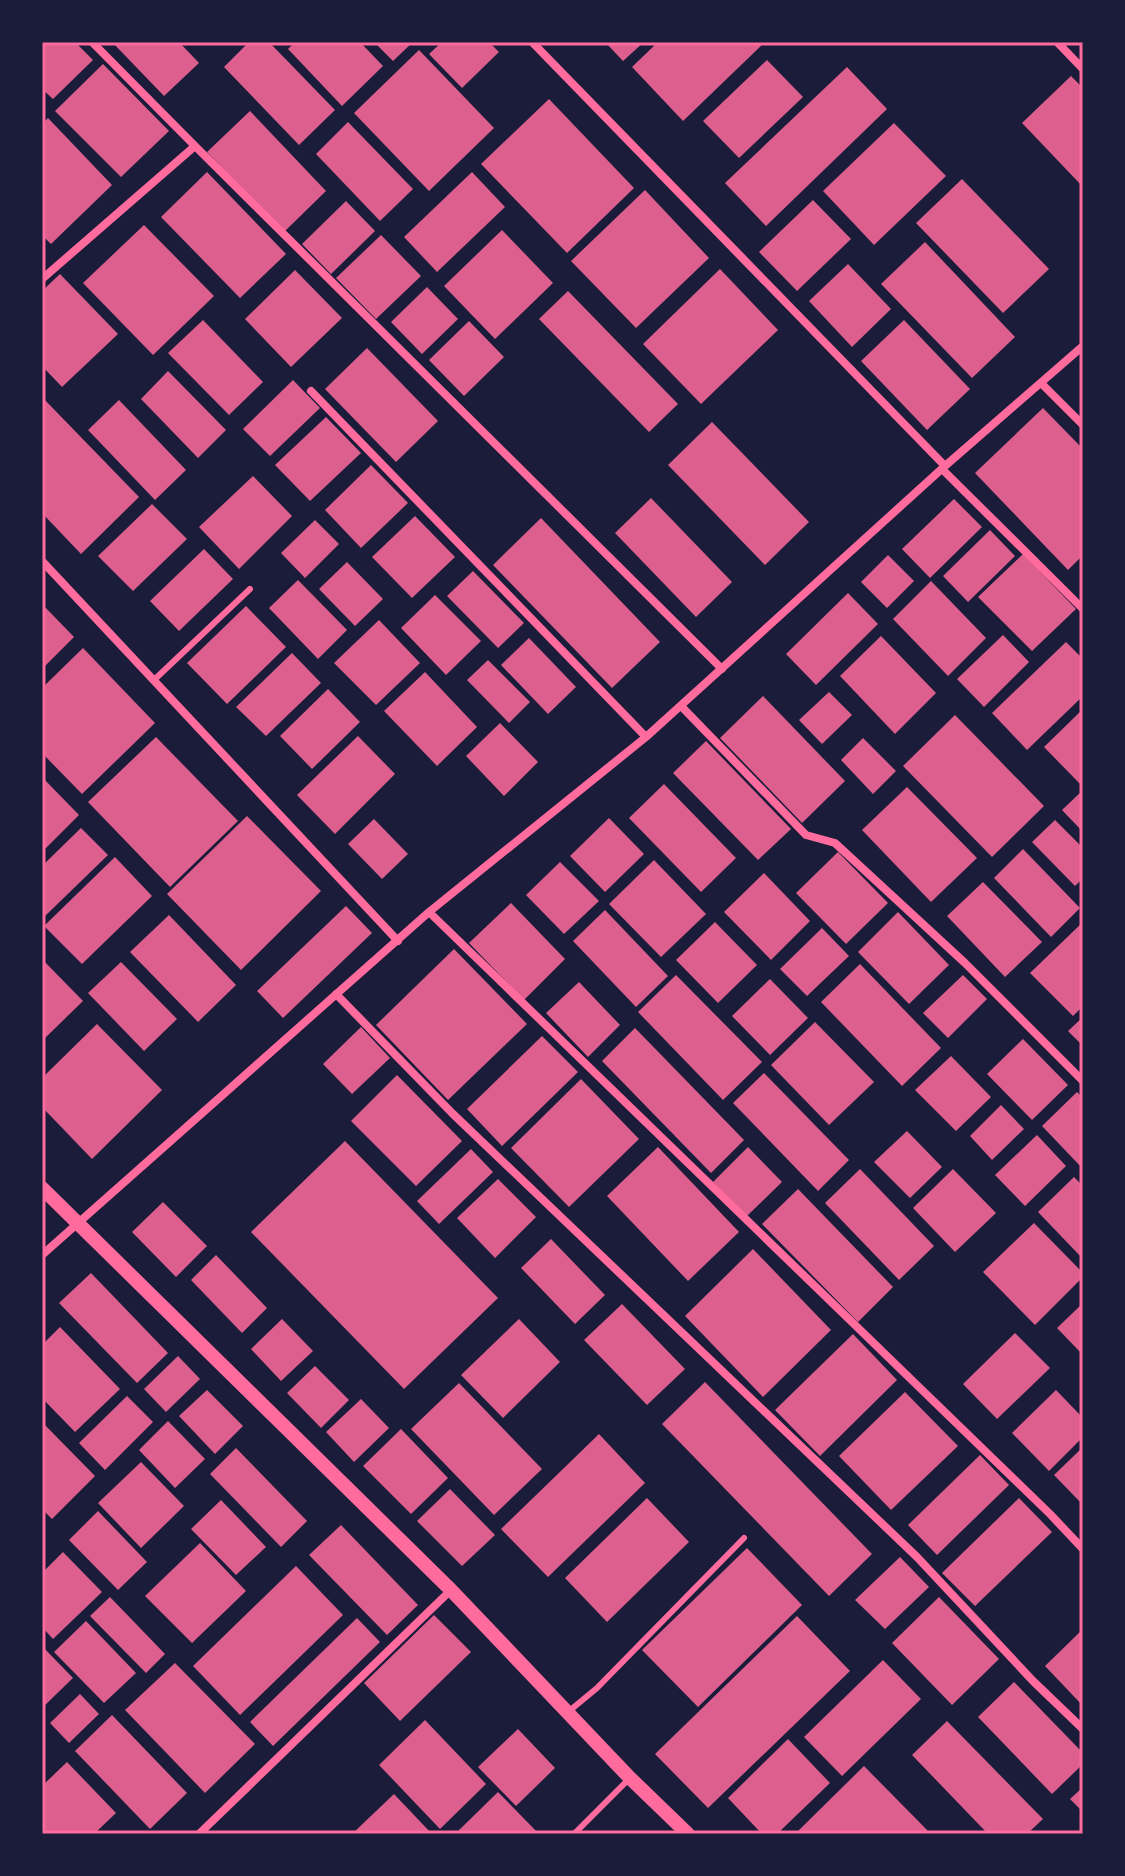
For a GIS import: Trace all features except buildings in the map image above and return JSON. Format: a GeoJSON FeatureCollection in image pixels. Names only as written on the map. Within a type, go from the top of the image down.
{"type":"FeatureCollection","features":[{"type":"Feature","properties":{"kind":"street"},"geometry":{"type":"LineString","coordinates":[[92,42],[722,669]]}},
{"type":"Feature","properties":{"kind":"street"},"geometry":{"type":"LineString","coordinates":[[532,42],[1083,609]]}},
{"type":"Feature","properties":{"kind":"street"},"geometry":{"type":"LineString","coordinates":[[1057,42],[1083,69]]}},
{"type":"Feature","properties":{"kind":"street"},"geometry":{"type":"LineString","coordinates":[[42,279],[195,146]]}},
{"type":"Feature","properties":{"kind":"street"},"geometry":{"type":"LineString","coordinates":[[42,1255],[429,912],[646,737],[1083,346]]}},
{"type":"Feature","properties":{"kind":"street"},"geometry":{"type":"LineString","coordinates":[[1041,383],[1083,425]]}},
{"type":"Feature","properties":{"kind":"street"},"geometry":{"type":"LineString","coordinates":[[311,391],[646,737]]}},
{"type":"Feature","properties":{"kind":"street"},"geometry":{"type":"LineString","coordinates":[[42,561],[398,941]]}},
{"type":"Feature","properties":{"kind":"street"},"geometry":{"type":"LineString","coordinates":[[681,706],[806,835],[835,843],[965,963],[1083,1081]]}},
{"type":"Feature","properties":{"kind":"street"},"geometry":{"type":"LineString","coordinates":[[429,912],[1083,1549]]}},
{"type":"Feature","properties":{"kind":"street"},"geometry":{"type":"LineString","coordinates":[[336,994],[487,1147],[917,1557],[1033,1681],[1083,1729]]}},
{"type":"Feature","properties":{"kind":"street"},"geometry":{"type":"LineString","coordinates":[[42,1188],[451,1590],[630,1778],[688,1834]]}},
{"type":"Feature","properties":{"kind":"street"},"geometry":{"type":"LineString","coordinates":[[199,1834],[451,1590]]}},
{"type":"Feature","properties":{"kind":"lane"},"geometry":{"type":"LineString","coordinates":[[154,680],[250,589]]}},
{"type":"Feature","properties":{"kind":"lane"},"geometry":{"type":"LineString","coordinates":[[568,1712],[597,1688],[744,1538]]}},
{"type":"Feature","properties":{"kind":"lane"},"geometry":{"type":"LineString","coordinates":[[574,1834],[630,1778]]}}]}
